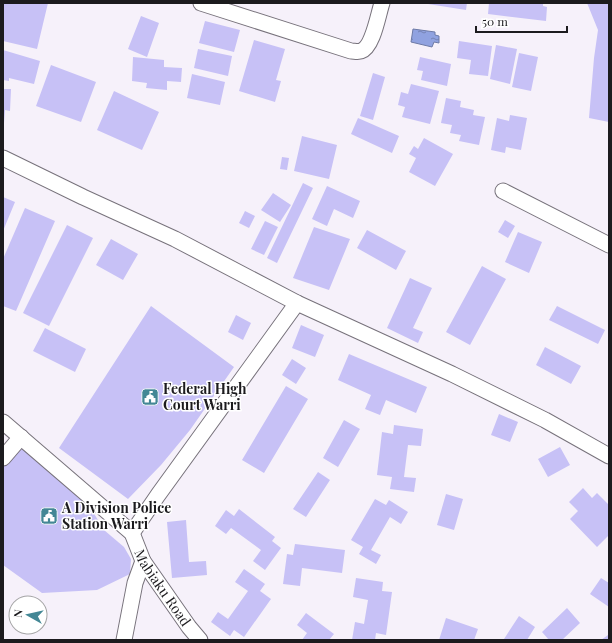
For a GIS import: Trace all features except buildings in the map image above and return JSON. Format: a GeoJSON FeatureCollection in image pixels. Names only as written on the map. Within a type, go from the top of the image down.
{"type":"FeatureCollection","features":[{"type":"Feature","properties":{"kind":"street"},"geometry":{"type":"LineString","coordinates":[[201,3],[356,52],[360,52],[367,47],[372,39],[382,3]]}},
{"type":"Feature","properties":{"kind":"street"},"geometry":{"type":"LineString","coordinates":[[3,158],[175,239],[297,303],[459,377],[545,420],[609,456]]}},
{"type":"Feature","properties":{"kind":"street"},"geometry":{"type":"LineString","coordinates":[[503,190],[609,245]]}},
{"type":"Feature","properties":{"kind":"street"},"geometry":{"type":"LineString","coordinates":[[132,533],[297,303]]}},
{"type":"Feature","properties":{"kind":"street","name":"Mabiaku Road"},"geometry":{"type":"LineString","coordinates":[[3,422],[132,533],[143,561],[189,627],[200,640]]}},
{"type":"Feature","properties":{"kind":"street"},"geometry":{"type":"LineString","coordinates":[[3,458],[21,437]]}},
{"type":"Feature","properties":{"kind":"street"},"geometry":{"type":"LineString","coordinates":[[124,640],[135,583],[143,561]]}},
{"type":"Feature","properties":{"kind":"water"},"geometry":{"type":"Polygon","coordinates":[[[413,29],[435,32],[435,35],[439,36],[439,43],[434,42],[432,47],[411,42],[413,29]]]}},
{"type":"Feature","properties":{"kind":"place","name":"Federal High Court Warri"},"geometry":{"type":"Point","coordinates":[150,397]}},
{"type":"Feature","properties":{"kind":"place","name":"A Division Police Station Warri"},"geometry":{"type":"Point","coordinates":[49,516]}}]}
